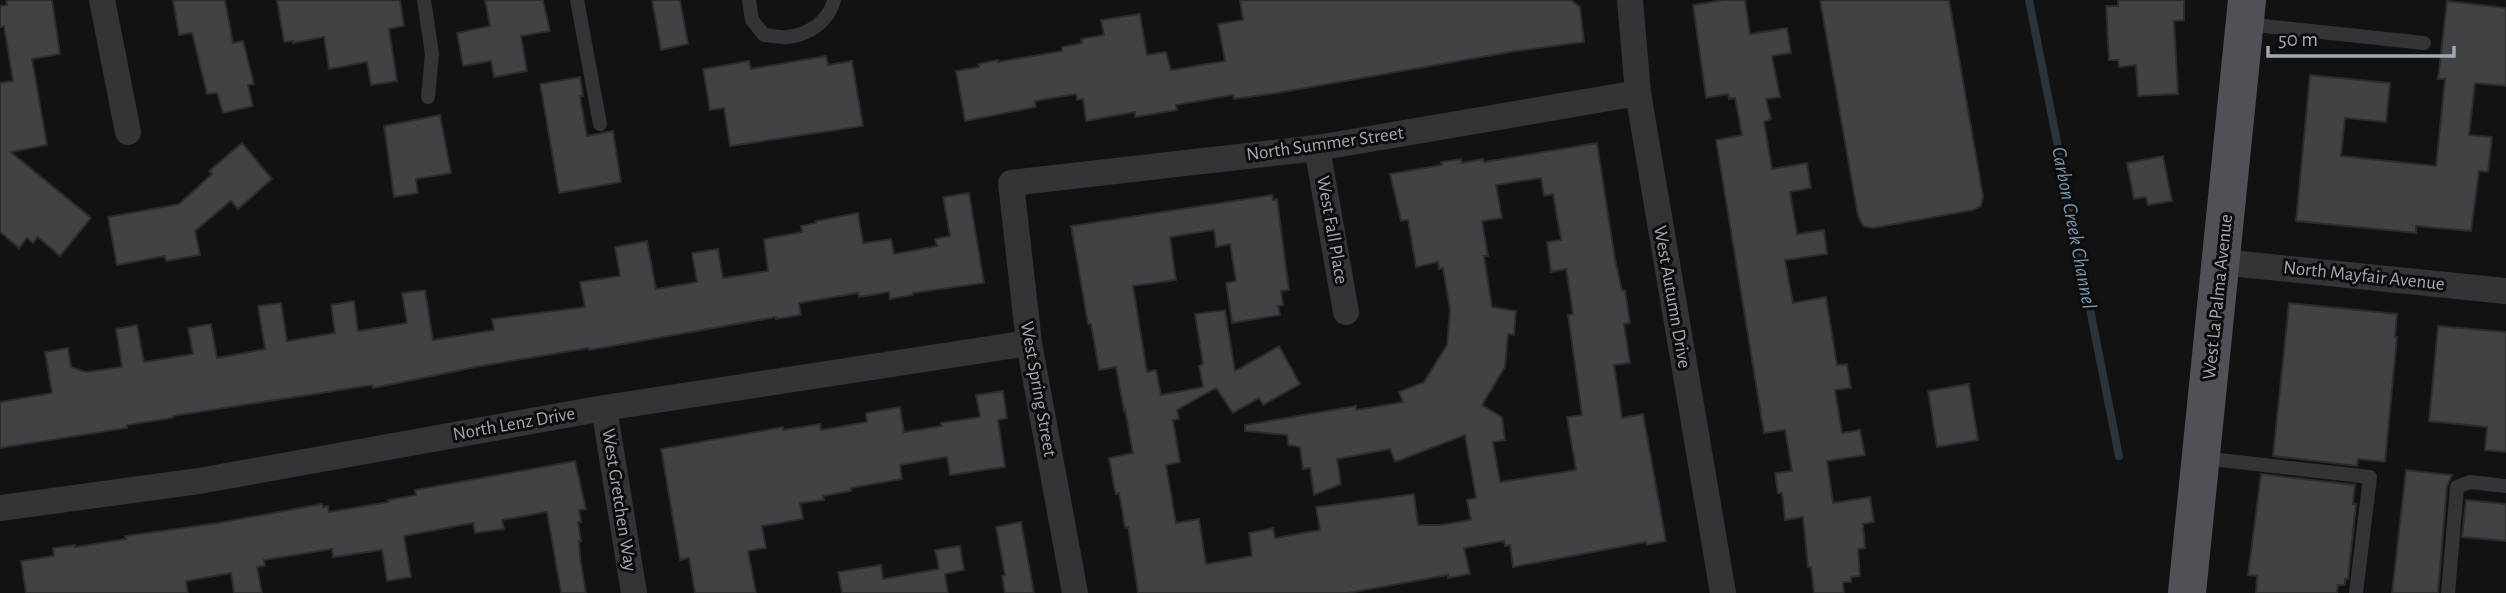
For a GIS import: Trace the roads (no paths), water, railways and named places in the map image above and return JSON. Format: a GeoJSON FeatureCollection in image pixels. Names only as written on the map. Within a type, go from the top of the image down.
{"type":"FeatureCollection","features":[{"type":"Feature","properties":{"kind":"main road","name":"West La Palma Avenue"},"geometry":{"type":"LineString","coordinates":[[2188,593],[2246,12]]}},
{"type":"Feature","properties":{"kind":"street"},"geometry":{"type":"LineString","coordinates":[[102,0],[128,132]]}},
{"type":"Feature","properties":{"kind":"street","name":"West Autumn Drive"},"geometry":{"type":"LineString","coordinates":[[1630,0],[1637,93],[1723,593]]}},
{"type":"Feature","properties":{"kind":"street","name":"North Summer Street"},"geometry":{"type":"LineString","coordinates":[[1010,183],[1317,148],[1637,93]]}},
{"type":"Feature","properties":{"kind":"street","name":"West Fall Place"},"geometry":{"type":"LineString","coordinates":[[1317,148],[1346,312]]}},
{"type":"Feature","properties":{"kind":"street","name":"West Spring Street"},"geometry":{"type":"LineString","coordinates":[[1010,183],[1029,343],[1075,593]]}},
{"type":"Feature","properties":{"kind":"street","name":"North Mayfair Avenue"},"geometry":{"type":"LineString","coordinates":[[2221,262],[2506,291]]}},
{"type":"Feature","properties":{"kind":"street","name":"North Lenz Drive"},"geometry":{"type":"LineString","coordinates":[[0,508],[198,481],[604,408],[1029,343]]}},
{"type":"Feature","properties":{"kind":"street","name":"West Gretchen Way"},"geometry":{"type":"LineString","coordinates":[[604,408],[634,593]]}},
{"type":"Feature","properties":{"kind":"lane"},"geometry":{"type":"LineString","coordinates":[[424,0],[432,54],[429,97]]}},
{"type":"Feature","properties":{"kind":"lane"},"geometry":{"type":"LineString","coordinates":[[577,0],[600,124]]}},
{"type":"Feature","properties":{"kind":"lane"},"geometry":{"type":"LineString","coordinates":[[749,0],[752,20],[764,35],[788,37],[812,30],[831,13],[834,0]]}},
{"type":"Feature","properties":{"kind":"lane"},"geometry":{"type":"LineString","coordinates":[[2246,12],[2424,43]]}},
{"type":"Feature","properties":{"kind":"lane"},"geometry":{"type":"LineString","coordinates":[[2201,458],[2370,477],[2356,593]]}},
{"type":"Feature","properties":{"kind":"lane"},"geometry":{"type":"LineString","coordinates":[[2448,593],[2458,487],[2470,482],[2506,486]]}},
{"type":"Feature","properties":{"kind":"waterway","name":"Carbon Creek Channel"},"geometry":{"type":"LineString","coordinates":[[2029,0],[2119,456]]}}]}
